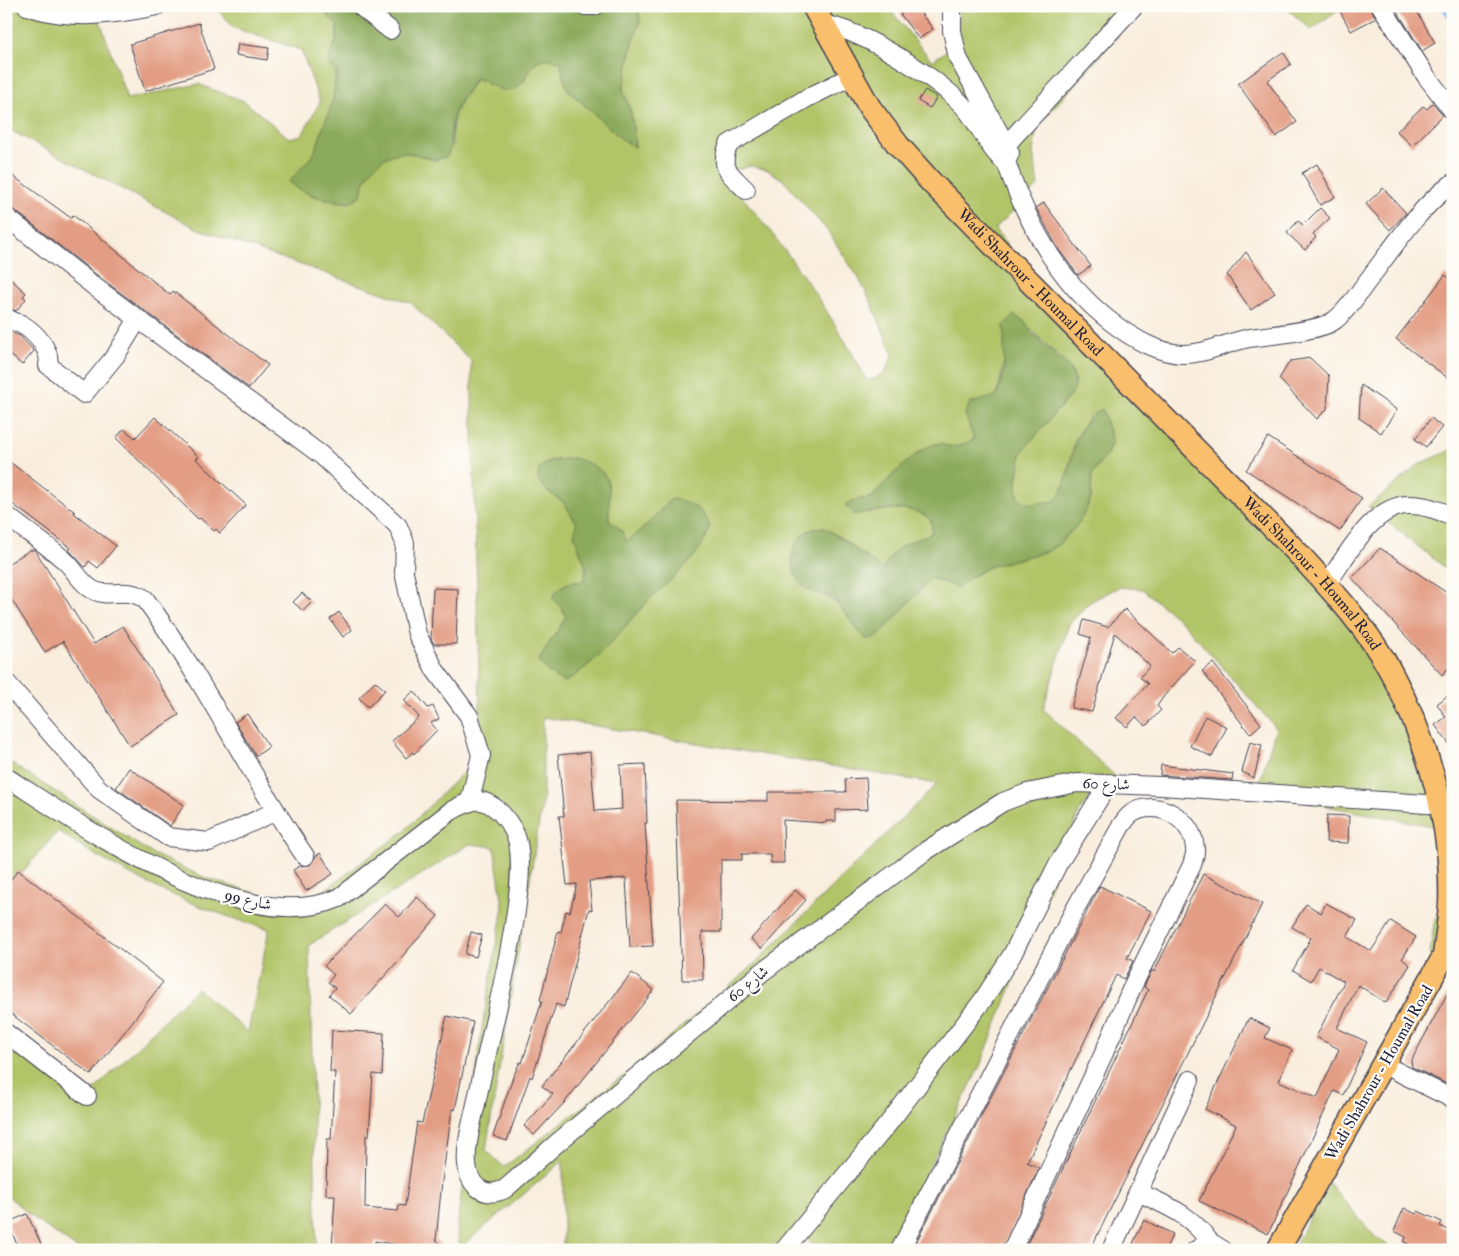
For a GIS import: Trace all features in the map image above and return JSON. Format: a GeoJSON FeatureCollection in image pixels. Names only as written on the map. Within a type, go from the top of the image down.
{"type":"FeatureCollection","features":[{"type":"Feature","properties":{"kind":"main road","name":"Wadi Shahrour - Houmal Road"},"geometry":{"type":"LineString","coordinates":[[818,15],[870,108],[898,145],[930,181],[1327,584],[1362,628],[1392,673],[1426,754],[1450,837],[1448,960],[1432,981],[1382,1064],[1278,1250]]}},
{"type":"Feature","properties":{"kind":"street"},"geometry":{"type":"LineString","coordinates":[[27,6],[55,14],[84,16],[121,13],[157,6]]}},
{"type":"Feature","properties":{"kind":"street"},"geometry":{"type":"LineString","coordinates":[[360,6],[390,30]]}},
{"type":"Feature","properties":{"kind":"street"},"geometry":{"type":"LineString","coordinates":[[584,6],[595,6]]}},
{"type":"Feature","properties":{"kind":"street"},"geometry":{"type":"LineString","coordinates":[[952,6],[952,31],[958,58],[1006,154],[1018,197],[1043,246],[1076,292],[1112,323],[1136,340],[1164,351],[1181,354],[1198,352],[1241,340],[1310,329],[1333,322],[1412,224],[1453,183]]}},
{"type":"Feature","properties":{"kind":"street"},"geometry":{"type":"LineString","coordinates":[[1006,154],[1134,6]]}},
{"type":"Feature","properties":{"kind":"street"},"geometry":{"type":"LineString","coordinates":[[1381,6],[1426,76],[1453,111]]}},
{"type":"Feature","properties":{"kind":"street"},"geometry":{"type":"LineString","coordinates":[[818,15],[854,33],[939,83],[967,110],[994,151],[1006,154]]}},
{"type":"Feature","properties":{"kind":"street"},"geometry":{"type":"LineString","coordinates":[[746,190],[724,167],[723,157],[728,144],[807,98],[852,76]]}},
{"type":"Feature","properties":{"kind":"street"},"geometry":{"type":"LineString","coordinates":[[6,218],[321,455],[398,526],[405,543],[404,572],[417,634],[435,670],[469,716],[481,755],[478,801]]}},
{"type":"Feature","properties":{"kind":"street"},"geometry":{"type":"LineString","coordinates":[[6,318],[23,325],[43,344],[50,358],[48,366],[84,394],[116,355],[138,319]]}},
{"type":"Feature","properties":{"kind":"street"},"geometry":{"type":"LineString","coordinates":[[1327,584],[1371,524],[1392,508],[1411,504],[1453,516]]}},
{"type":"Feature","properties":{"kind":"street"},"geometry":{"type":"LineString","coordinates":[[6,515],[66,561],[82,582],[94,590],[106,594],[134,592],[145,599],[234,741],[274,812],[305,856]]}},
{"type":"Feature","properties":{"kind":"street"},"geometry":{"type":"LineString","coordinates":[[6,682],[99,789],[168,837],[209,842],[274,812]]}},
{"type":"Feature","properties":{"kind":"street","name":"شارع 99"},"geometry":{"type":"LineString","coordinates":[[6,777],[110,842],[199,888],[270,907],[299,908],[323,905],[339,898],[358,886],[422,832],[478,801]]}},
{"type":"Feature","properties":{"kind":"street","name":"شارع 60"},"geometry":{"type":"LineString","coordinates":[[478,801],[495,807],[511,827],[518,842],[519,869],[512,943],[472,1121],[467,1163],[469,1176],[475,1186],[486,1194],[497,1193],[505,1189],[556,1144],[761,973],[844,910],[965,825],[1004,802],[1027,793],[1077,783],[1109,783],[1441,805]]}},
{"type":"Feature","properties":{"kind":"street"},"geometry":{"type":"LineString","coordinates":[[784,1250],[888,1124],[983,1000],[1012,955],[1058,864],[1109,783]]}},
{"type":"Feature","properties":{"kind":"street"},"geometry":{"type":"LineString","coordinates":[[900,1250],[1074,911],[1121,826],[1130,815],[1143,809],[1155,808],[1168,811],[1177,816],[1191,834],[1195,849],[1192,865],[1134,983],[1104,1053],[1012,1250]]}},
{"type":"Feature","properties":{"kind":"street"},"geometry":{"type":"LineString","coordinates":[[6,1033],[87,1096]]}},
{"type":"Feature","properties":{"kind":"street"},"geometry":{"type":"LineString","coordinates":[[1382,1064],[1453,1099]]}},
{"type":"Feature","properties":{"kind":"street"},"geometry":{"type":"LineString","coordinates":[[1111,1250],[1190,1080]]}},
{"type":"Feature","properties":{"kind":"street"},"geometry":{"type":"LineString","coordinates":[[1138,1192],[1185,1215],[1197,1224],[1210,1247]]}},
{"type":"Feature","properties":{"kind":"green space"},"geometry":{"type":"Polygon","coordinates":[[[6,6],[95,6],[127,99],[198,84],[244,101],[289,138],[302,135],[320,102],[301,50],[234,28],[214,6],[319,6],[337,25],[337,38],[328,63],[336,72],[333,100],[314,154],[289,182],[313,196],[338,202],[361,195],[366,178],[371,171],[384,158],[391,155],[409,153],[436,161],[452,146],[453,123],[457,109],[476,78],[502,90],[525,80],[534,63],[543,59],[561,62],[568,90],[624,141],[635,147],[631,112],[623,90],[632,46],[640,22],[638,6],[887,6],[932,61],[960,41],[959,6],[1144,6],[1037,127],[1033,152],[1038,186],[995,229],[1031,275],[1313,563],[1395,680],[1453,801],[1453,969],[1430,955],[1434,923],[1440,912],[1437,827],[1316,804],[1258,787],[1276,728],[1183,623],[1142,589],[1119,587],[1090,602],[1069,624],[1043,709],[1115,776],[1095,791],[1079,812],[981,1064],[888,1250],[821,1250],[806,1238],[794,1250],[563,1250],[563,1161],[460,1248],[457,1228],[482,1028],[503,906],[494,847],[470,844],[309,945],[317,1250],[79,1250],[33,1218],[6,1194],[6,1028],[92,1092],[197,988],[248,1032],[269,929],[213,911],[159,889],[108,862],[58,831],[6,891],[6,760],[151,853],[208,879],[275,899],[318,895],[404,831],[481,755],[471,361],[411,303],[198,229],[6,128],[6,6]],[[751,166],[733,171],[725,177],[746,201],[802,274],[836,326],[867,380],[874,379],[885,372],[893,355],[871,302],[858,277],[826,229],[783,180],[768,170],[751,166]],[[1024,321],[1005,357],[997,396],[965,414],[974,439],[956,447],[948,447],[941,444],[929,446],[902,466],[871,498],[857,499],[854,514],[894,509],[914,511],[923,514],[931,520],[932,533],[897,550],[887,562],[883,571],[833,533],[821,594],[835,602],[866,639],[878,637],[931,578],[959,588],[969,578],[991,566],[1048,551],[1059,544],[1079,523],[1091,499],[1092,474],[1107,454],[1112,442],[1109,430],[1090,415],[1076,438],[1063,490],[1055,501],[1030,504],[1019,499],[1017,483],[1021,453],[1073,392],[1075,380],[1067,365],[1024,321]],[[574,458],[549,461],[546,490],[561,500],[573,514],[577,525],[577,543],[585,566],[583,582],[573,582],[564,585],[552,598],[561,607],[566,617],[539,660],[565,682],[599,655],[648,601],[683,568],[698,550],[710,528],[671,499],[646,526],[627,542],[621,530],[609,520],[609,494],[574,458]],[[543,717],[543,798],[486,1150],[504,1167],[632,1069],[746,972],[937,784],[543,717]]]}},
{"type":"Feature","properties":{"kind":"green space"},"geometry":{"type":"Polygon","coordinates":[[[319,6],[638,6],[640,22],[632,46],[623,90],[631,112],[635,147],[624,141],[568,90],[561,62],[548,59],[540,60],[534,65],[520,85],[514,89],[504,90],[493,87],[475,78],[455,110],[447,157],[432,159],[409,153],[391,155],[377,164],[371,171],[366,178],[361,195],[350,203],[326,199],[303,191],[289,182],[314,154],[333,100],[336,72],[328,63],[337,38],[337,25],[319,6]]]}},
{"type":"Feature","properties":{"kind":"green space"},"geometry":{"type":"Polygon","coordinates":[[[1284,6],[1345,6],[1311,30],[1284,6]]]}},
{"type":"Feature","properties":{"kind":"green space"},"geometry":{"type":"Polygon","coordinates":[[[1014,315],[1024,321],[1031,332],[1068,366],[1075,380],[1073,392],[1021,453],[1017,483],[1019,499],[1030,504],[1055,501],[1067,477],[1077,439],[1083,427],[1091,417],[1102,409],[1112,442],[1107,454],[1092,474],[1091,499],[1079,523],[1059,544],[1048,551],[991,566],[969,578],[959,588],[931,578],[878,637],[866,639],[834,600],[828,596],[812,592],[802,585],[797,578],[792,561],[796,544],[808,531],[823,527],[844,540],[883,570],[897,550],[932,533],[931,520],[923,514],[914,511],[894,509],[854,514],[845,505],[857,499],[871,498],[902,466],[929,446],[938,444],[959,446],[974,439],[965,414],[970,403],[997,396],[1004,370],[1004,326],[1014,315]]]}},
{"type":"Feature","properties":{"kind":"green space"},"geometry":{"type":"Polygon","coordinates":[[[1453,449],[1453,574],[1368,507],[1418,465],[1453,449]]]}},
{"type":"Feature","properties":{"kind":"green space"},"geometry":{"type":"Polygon","coordinates":[[[574,458],[597,468],[607,479],[609,487],[609,520],[621,530],[627,542],[646,526],[671,499],[684,501],[695,507],[704,516],[710,528],[699,550],[684,568],[648,601],[590,664],[565,682],[550,674],[539,660],[566,617],[561,607],[552,598],[564,585],[573,582],[583,582],[587,569],[574,535],[577,524],[564,503],[546,490],[538,480],[539,469],[549,461],[574,458]]]}},
{"type":"Feature","properties":{"kind":"green space"},"geometry":{"type":"Polygon","coordinates":[[[1329,1183],[1376,1238],[1396,1250],[1292,1250],[1329,1183]]]}},
{"type":"Feature","properties":{"kind":"building"},"geometry":{"type":"Polygon","coordinates":[[[909,6],[915,6],[933,29],[919,39],[900,14],[909,6]]]}},
{"type":"Feature","properties":{"kind":"building"},"geometry":{"type":"Polygon","coordinates":[[[1337,6],[1370,6],[1376,18],[1351,31],[1337,6]]]}},
{"type":"Feature","properties":{"kind":"building"},"geometry":{"type":"Polygon","coordinates":[[[1394,6],[1414,6],[1435,43],[1422,51],[1394,6]]]}},
{"type":"Feature","properties":{"kind":"building"},"geometry":{"type":"Polygon","coordinates":[[[199,23],[214,69],[145,91],[130,44],[199,23]]]}},
{"type":"Feature","properties":{"kind":"building"},"geometry":{"type":"Polygon","coordinates":[[[238,44],[269,48],[267,60],[236,55],[238,44]]]}},
{"type":"Feature","properties":{"kind":"building"},"geometry":{"type":"Polygon","coordinates":[[[1283,52],[1291,64],[1267,81],[1297,122],[1276,137],[1238,84],[1283,52]]]}},
{"type":"Feature","properties":{"kind":"building"},"geometry":{"type":"Polygon","coordinates":[[[925,90],[937,97],[930,108],[918,101],[925,90]]]}},
{"type":"Feature","properties":{"kind":"building"},"geometry":{"type":"Polygon","coordinates":[[[1433,103],[1443,115],[1412,146],[1397,131],[1423,106],[1427,109],[1433,103]]]}},
{"type":"Feature","properties":{"kind":"building"},"geometry":{"type":"Polygon","coordinates":[[[1317,164],[1335,197],[1320,205],[1302,173],[1317,164]]]}},
{"type":"Feature","properties":{"kind":"building"},"geometry":{"type":"Polygon","coordinates":[[[6,171],[71,218],[73,215],[170,295],[173,291],[268,365],[249,388],[102,279],[13,209],[6,207],[6,171]]]}},
{"type":"Feature","properties":{"kind":"building"},"geometry":{"type":"Polygon","coordinates":[[[1383,188],[1406,213],[1390,230],[1366,204],[1383,188]]]}},
{"type":"Feature","properties":{"kind":"building"},"geometry":{"type":"Polygon","coordinates":[[[1044,203],[1091,266],[1078,275],[1059,250],[1036,208],[1044,203]]]}},
{"type":"Feature","properties":{"kind":"building"},"geometry":{"type":"Polygon","coordinates":[[[1320,208],[1330,218],[1313,234],[1316,237],[1305,250],[1287,233],[1298,221],[1303,225],[1320,208]]]}},
{"type":"Feature","properties":{"kind":"building"},"geometry":{"type":"Polygon","coordinates":[[[1246,252],[1275,293],[1251,310],[1227,275],[1246,252]]]}},
{"type":"Feature","properties":{"kind":"building"},"geometry":{"type":"Polygon","coordinates":[[[6,275],[26,293],[23,296],[26,299],[16,311],[6,307],[6,275]]]}},
{"type":"Feature","properties":{"kind":"building"},"geometry":{"type":"Polygon","coordinates":[[[1445,275],[1453,281],[1453,382],[1396,339],[1445,275]]]}},
{"type":"Feature","properties":{"kind":"building"},"geometry":{"type":"Polygon","coordinates":[[[6,330],[20,336],[34,351],[22,365],[6,351],[6,330]]]}},
{"type":"Feature","properties":{"kind":"building"},"geometry":{"type":"Polygon","coordinates":[[[1310,358],[1329,376],[1327,409],[1317,419],[1279,379],[1290,361],[1310,358]]]}},
{"type":"Feature","properties":{"kind":"building"},"geometry":{"type":"Polygon","coordinates":[[[1361,385],[1397,410],[1381,433],[1359,418],[1361,385]]]}},
{"type":"Feature","properties":{"kind":"building"},"geometry":{"type":"Polygon","coordinates":[[[155,417],[199,457],[196,459],[246,505],[220,533],[216,529],[214,531],[200,518],[198,519],[116,438],[124,429],[135,438],[155,417]]]}},
{"type":"Feature","properties":{"kind":"building"},"geometry":{"type":"Polygon","coordinates":[[[1431,418],[1442,427],[1426,447],[1415,439],[1431,418]]]}},
{"type":"Feature","properties":{"kind":"building"},"geometry":{"type":"Polygon","coordinates":[[[1268,437],[1362,498],[1340,531],[1246,470],[1268,437]]]}},
{"type":"Feature","properties":{"kind":"building"},"geometry":{"type":"Polygon","coordinates":[[[6,459],[116,546],[98,568],[89,561],[85,567],[69,550],[71,548],[6,499],[6,459]]]}},
{"type":"Feature","properties":{"kind":"building"},"geometry":{"type":"Polygon","coordinates":[[[1380,548],[1453,597],[1453,663],[1442,675],[1352,578],[1380,548]]]}},
{"type":"Feature","properties":{"kind":"building"},"geometry":{"type":"Polygon","coordinates":[[[30,550],[35,550],[94,644],[123,626],[179,715],[130,746],[63,641],[45,652],[6,591],[6,565],[30,550]]]}},
{"type":"Feature","properties":{"kind":"building"},"geometry":{"type":"Polygon","coordinates":[[[433,588],[458,589],[456,644],[434,644],[431,639],[433,588]]]}},
{"type":"Feature","properties":{"kind":"building"},"geometry":{"type":"Polygon","coordinates":[[[302,593],[312,602],[303,611],[293,602],[302,593]]]}},
{"type":"Feature","properties":{"kind":"building"},"geometry":{"type":"Polygon","coordinates":[[[1125,609],[1172,653],[1178,647],[1195,661],[1164,696],[1157,706],[1161,710],[1146,726],[1136,717],[1127,727],[1116,718],[1148,684],[1140,677],[1150,666],[1115,633],[1092,712],[1071,708],[1091,638],[1080,634],[1084,620],[1108,627],[1125,609]]]}},
{"type":"Feature","properties":{"kind":"building"},"geometry":{"type":"Polygon","coordinates":[[[339,612],[352,630],[343,637],[330,619],[339,612]]]}},
{"type":"Feature","properties":{"kind":"building"},"geometry":{"type":"Polygon","coordinates":[[[1213,663],[1261,724],[1250,734],[1202,671],[1213,663]]]}},
{"type":"Feature","properties":{"kind":"building"},"geometry":{"type":"Polygon","coordinates":[[[375,681],[385,690],[368,707],[359,698],[375,681]]]}},
{"type":"Feature","properties":{"kind":"building"},"geometry":{"type":"Polygon","coordinates":[[[414,691],[428,708],[433,706],[439,719],[431,723],[437,730],[414,754],[413,752],[406,758],[392,741],[419,717],[404,700],[414,691]]]}},
{"type":"Feature","properties":{"kind":"building"},"geometry":{"type":"Polygon","coordinates":[[[1447,696],[1453,704],[1453,749],[1435,725],[1446,717],[1437,704],[1447,696]]]}},
{"type":"Feature","properties":{"kind":"building"},"geometry":{"type":"Polygon","coordinates":[[[247,714],[269,747],[256,756],[235,722],[247,714]]]}},
{"type":"Feature","properties":{"kind":"building"},"geometry":{"type":"Polygon","coordinates":[[[1205,716],[1227,727],[1212,757],[1190,746],[1205,716]]]}},
{"type":"Feature","properties":{"kind":"building"},"geometry":{"type":"Polygon","coordinates":[[[1250,742],[1262,745],[1254,778],[1242,772],[1250,742]]]}},
{"type":"Feature","properties":{"kind":"building"},"geometry":{"type":"Polygon","coordinates":[[[590,752],[595,811],[622,809],[620,765],[645,764],[647,823],[645,823],[653,946],[630,947],[626,878],[589,881],[592,910],[589,909],[564,1007],[556,1004],[532,1078],[530,1076],[507,1141],[493,1136],[513,1077],[520,1062],[522,1063],[542,1001],[540,1000],[558,931],[561,932],[566,911],[570,912],[577,884],[567,885],[559,816],[564,816],[558,755],[590,752]]]}},
{"type":"Feature","properties":{"kind":"building"},"geometry":{"type":"Polygon","coordinates":[[[1161,765],[1233,774],[1232,780],[1160,775],[1161,765]]]}},
{"type":"Feature","properties":{"kind":"building"},"geometry":{"type":"Polygon","coordinates":[[[129,768],[184,805],[170,826],[116,788],[129,768]]]}},
{"type":"Feature","properties":{"kind":"building"},"geometry":{"type":"Polygon","coordinates":[[[866,778],[868,809],[836,810],[836,821],[826,821],[826,823],[783,820],[784,863],[771,863],[770,854],[742,854],[742,860],[721,860],[721,932],[702,932],[703,980],[682,980],[676,800],[768,801],[768,792],[846,792],[845,779],[866,778]]]}},
{"type":"Feature","properties":{"kind":"building"},"geometry":{"type":"Polygon","coordinates":[[[1327,815],[1349,816],[1348,843],[1326,842],[1327,815]]]}},
{"type":"Feature","properties":{"kind":"building"},"geometry":{"type":"Polygon","coordinates":[[[320,853],[333,874],[306,891],[293,870],[300,866],[310,865],[320,853]]]}},
{"type":"Feature","properties":{"kind":"building"},"geometry":{"type":"Polygon","coordinates":[[[18,870],[163,982],[91,1075],[6,1010],[6,886],[18,870]]]}},
{"type":"Feature","properties":{"kind":"building"},"geometry":{"type":"Polygon","coordinates":[[[1203,874],[1262,904],[1090,1250],[1024,1250],[1148,990],[1144,987],[1152,970],[1154,972],[1203,874]]]}},
{"type":"Feature","properties":{"kind":"building"},"geometry":{"type":"Polygon","coordinates":[[[1100,886],[1151,911],[1127,958],[1133,961],[1124,979],[1116,975],[1027,1162],[1039,1168],[1002,1250],[912,1250],[1100,886]]]}},
{"type":"Feature","properties":{"kind":"building"},"geometry":{"type":"Polygon","coordinates":[[[795,890],[806,900],[762,949],[751,939],[795,890]]]}},
{"type":"Feature","properties":{"kind":"building"},"geometry":{"type":"Polygon","coordinates":[[[417,897],[438,916],[351,1014],[329,995],[335,988],[328,982],[334,975],[324,966],[385,904],[399,917],[417,897]]]}},
{"type":"Feature","properties":{"kind":"building"},"geometry":{"type":"Polygon","coordinates":[[[1326,903],[1357,920],[1347,937],[1371,951],[1391,921],[1416,937],[1402,959],[1410,965],[1386,1003],[1358,985],[1337,1028],[1367,1042],[1343,1095],[1334,1091],[1268,1234],[1199,1201],[1236,1125],[1205,1109],[1249,1018],[1270,1028],[1265,1038],[1292,1050],[1279,1081],[1317,1098],[1339,1049],[1316,1037],[1344,982],[1319,967],[1311,981],[1293,970],[1311,938],[1292,927],[1306,904],[1321,913],[1326,903]]]}},
{"type":"Feature","properties":{"kind":"building"},"geometry":{"type":"Polygon","coordinates":[[[471,932],[482,935],[476,957],[465,954],[471,932]]]}},
{"type":"Feature","properties":{"kind":"building"},"geometry":{"type":"Polygon","coordinates":[[[632,973],[654,990],[565,1102],[534,1135],[524,1126],[553,1094],[542,1086],[632,973]]]}},
{"type":"Feature","properties":{"kind":"building"},"geometry":{"type":"Polygon","coordinates":[[[1453,983],[1453,1087],[1412,1067],[1411,1061],[1453,983]]]}},
{"type":"Feature","properties":{"kind":"building"},"geometry":{"type":"Polygon","coordinates":[[[447,1016],[473,1022],[455,1110],[452,1109],[442,1181],[436,1240],[447,1250],[425,1250],[375,1241],[375,1250],[332,1250],[335,1195],[326,1195],[327,1139],[331,1139],[335,1072],[330,1072],[332,1030],[384,1033],[382,1075],[373,1074],[369,1136],[366,1136],[365,1208],[398,1211],[399,1205],[405,1206],[417,1122],[422,1123],[447,1016]]]}},
{"type":"Feature","properties":{"kind":"building"},"geometry":{"type":"Polygon","coordinates":[[[1404,1208],[1416,1214],[1418,1211],[1442,1222],[1440,1226],[1453,1232],[1445,1250],[1421,1250],[1404,1242],[1406,1237],[1394,1231],[1404,1208]]]}},
{"type":"Feature","properties":{"kind":"building"},"geometry":{"type":"Polygon","coordinates":[[[27,1214],[44,1250],[20,1250],[7,1223],[27,1214]]]}},
{"type":"Feature","properties":{"kind":"building"},"geometry":{"type":"Polygon","coordinates":[[[1144,1220],[1173,1234],[1165,1250],[1130,1250],[1144,1220]]]}},
{"type":"Feature","properties":{"kind":"waterway"},"geometry":{"type":"LineString","coordinates":[[1442,6],[1453,20]]}}]}
